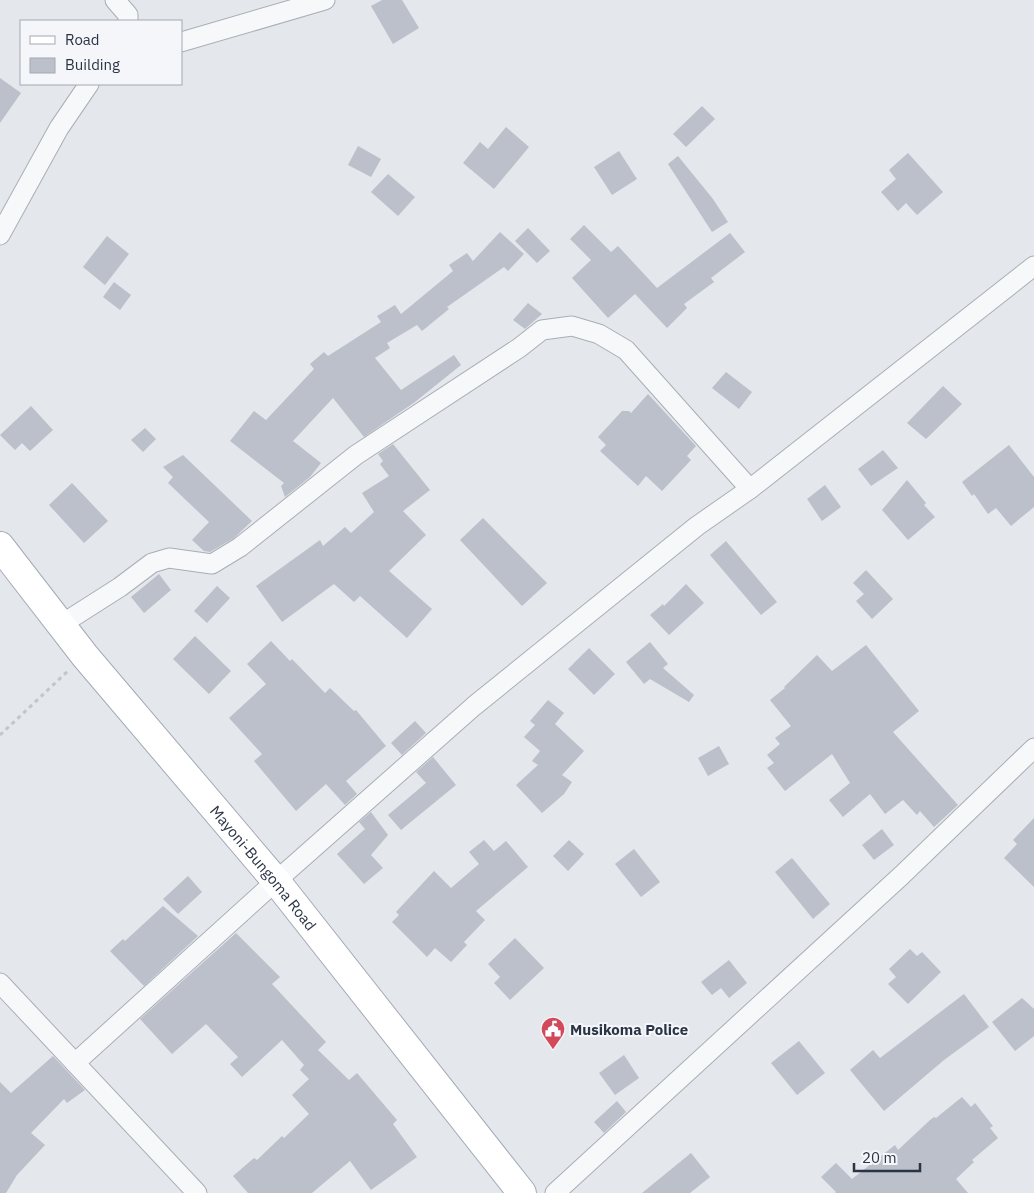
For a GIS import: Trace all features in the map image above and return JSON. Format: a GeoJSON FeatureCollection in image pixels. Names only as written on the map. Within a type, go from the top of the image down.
{"type":"FeatureCollection","features":[{"type":"Feature","properties":{"kind":"main road","name":"Mayoni-Bungoma Road"},"geometry":{"type":"LineString","coordinates":[[0,546],[85,656],[276,881],[522,1193]]}},
{"type":"Feature","properties":{"kind":"street"},"geometry":{"type":"LineString","coordinates":[[115,0],[128,15],[128,20]]}},
{"type":"Feature","properties":{"kind":"street"},"geometry":{"type":"LineString","coordinates":[[182,42],[325,0]]}},
{"type":"Feature","properties":{"kind":"street"},"geometry":{"type":"LineString","coordinates":[[0,235],[59,128],[88,85]]}},
{"type":"Feature","properties":{"kind":"street"},"geometry":{"type":"LineString","coordinates":[[75,1063],[276,881],[474,706],[697,526],[750,489],[1034,266]]}},
{"type":"Feature","properties":{"kind":"street"},"geometry":{"type":"LineString","coordinates":[[62,624],[120,587],[152,563],[169,558],[212,564],[240,547],[356,455],[519,348],[542,330],[572,326],[599,334],[626,350],[750,489]]}},
{"type":"Feature","properties":{"kind":"street"},"geometry":{"type":"LineString","coordinates":[[555,1193],[902,874],[1034,748]]}},
{"type":"Feature","properties":{"kind":"street"},"geometry":{"type":"LineString","coordinates":[[0,983],[197,1193]]}},
{"type":"Feature","properties":{"kind":"path"},"geometry":{"type":"LineString","coordinates":[[0,735],[85,656]]}},
{"type":"Feature","properties":{"kind":"building"},"geometry":{"type":"Polygon","coordinates":[[[382,0],[402,0],[419,28],[393,44],[371,6],[382,0]]]}},
{"type":"Feature","properties":{"kind":"building"},"geometry":{"type":"Polygon","coordinates":[[[0,78],[21,93],[0,123],[0,78]]]}},
{"type":"Feature","properties":{"kind":"building"},"geometry":{"type":"Polygon","coordinates":[[[702,106],[715,119],[686,147],[673,134],[702,106]]]}},
{"type":"Feature","properties":{"kind":"building"},"geometry":{"type":"Polygon","coordinates":[[[506,127],[529,147],[494,189],[463,163],[480,142],[488,149],[506,127]]]}},
{"type":"Feature","properties":{"kind":"building"},"geometry":{"type":"Polygon","coordinates":[[[358,146],[381,159],[371,177],[348,165],[358,146]]]}},
{"type":"Feature","properties":{"kind":"building"},"geometry":{"type":"Polygon","coordinates":[[[619,151],[637,179],[612,195],[594,167],[619,151]]]}},
{"type":"Feature","properties":{"kind":"building"},"geometry":{"type":"Polygon","coordinates":[[[908,153],[943,192],[917,215],[906,203],[898,211],[881,192],[896,179],[889,170],[908,153]]]}},
{"type":"Feature","properties":{"kind":"building"},"geometry":{"type":"Polygon","coordinates":[[[678,156],[713,199],[728,222],[712,232],[668,164],[678,156]]]}},
{"type":"Feature","properties":{"kind":"building"},"geometry":{"type":"Polygon","coordinates":[[[388,174],[415,197],[398,216],[371,192],[388,174]]]}},
{"type":"Feature","properties":{"kind":"building"},"geometry":{"type":"Polygon","coordinates":[[[584,225],[611,252],[618,246],[657,288],[730,233],[745,252],[711,278],[714,282],[684,304],[687,308],[667,328],[635,294],[608,318],[572,278],[591,260],[570,239],[584,225]]]}},
{"type":"Feature","properties":{"kind":"building"},"geometry":{"type":"Polygon","coordinates":[[[528,228],[550,251],[537,263],[515,241],[528,228]]]}},
{"type":"Feature","properties":{"kind":"building"},"geometry":{"type":"Polygon","coordinates":[[[500,232],[524,254],[508,271],[504,267],[447,307],[449,309],[422,331],[417,325],[387,343],[390,348],[375,358],[401,390],[454,355],[461,365],[415,402],[364,437],[333,398],[293,441],[321,463],[310,477],[285,497],[281,486],[284,483],[230,441],[254,411],[266,420],[314,369],[310,364],[324,352],[328,356],[381,322],[377,316],[395,305],[401,314],[453,271],[449,265],[467,253],[473,261],[500,232]]]}},
{"type":"Feature","properties":{"kind":"building"},"geometry":{"type":"Polygon","coordinates":[[[107,236],[129,254],[105,285],[83,267],[107,236]]]}},
{"type":"Feature","properties":{"kind":"building"},"geometry":{"type":"Polygon","coordinates":[[[114,282],[131,295],[120,310],[103,297],[114,282]]]}},
{"type":"Feature","properties":{"kind":"building"},"geometry":{"type":"Polygon","coordinates":[[[528,303],[542,314],[525,329],[513,320],[528,303]]]}},
{"type":"Feature","properties":{"kind":"building"},"geometry":{"type":"Polygon","coordinates":[[[726,372],[752,392],[739,409],[712,388],[726,372]]]}},
{"type":"Feature","properties":{"kind":"building"},"geometry":{"type":"Polygon","coordinates":[[[943,386],[962,404],[926,439],[907,423],[943,386]]]}},
{"type":"Feature","properties":{"kind":"building"},"geometry":{"type":"Polygon","coordinates":[[[648,394],[696,446],[687,456],[691,460],[662,491],[646,476],[638,486],[600,451],[606,445],[598,437],[622,411],[629,411],[631,413],[648,394]]]}},
{"type":"Feature","properties":{"kind":"building"},"geometry":{"type":"Polygon","coordinates":[[[31,406],[53,430],[30,451],[22,443],[15,450],[0,435],[31,406]]]}},
{"type":"Feature","properties":{"kind":"building"},"geometry":{"type":"Polygon","coordinates":[[[145,428],[156,439],[143,452],[131,440],[145,428]]]}},
{"type":"Feature","properties":{"kind":"building"},"geometry":{"type":"Polygon","coordinates":[[[393,444],[430,490],[403,511],[426,535],[389,571],[432,609],[407,638],[360,596],[354,602],[334,584],[282,622],[256,586],[320,540],[323,546],[345,527],[351,533],[374,512],[362,493],[389,476],[380,464],[383,461],[378,454],[393,444]]]}},
{"type":"Feature","properties":{"kind":"building"},"geometry":{"type":"Polygon","coordinates":[[[1009,445],[1034,477],[1034,507],[1011,526],[996,508],[988,514],[974,494],[972,496],[962,482],[1009,445]]]}},
{"type":"Feature","properties":{"kind":"building"},"geometry":{"type":"Polygon","coordinates":[[[883,450],[898,468],[871,486],[858,469],[883,450]]]}},
{"type":"Feature","properties":{"kind":"building"},"geometry":{"type":"Polygon","coordinates":[[[183,455],[252,521],[234,538],[210,552],[204,551],[192,540],[209,522],[168,483],[173,477],[163,467],[183,455]]]}},
{"type":"Feature","properties":{"kind":"building"},"geometry":{"type":"Polygon","coordinates":[[[907,480],[926,503],[924,505],[935,517],[908,540],[882,510],[907,480]]]}},
{"type":"Feature","properties":{"kind":"building"},"geometry":{"type":"Polygon","coordinates":[[[72,483],[108,521],[84,543],[49,505],[72,483]]]}},
{"type":"Feature","properties":{"kind":"building"},"geometry":{"type":"Polygon","coordinates":[[[825,485],[841,507],[822,521],[807,499],[825,485]]]}},
{"type":"Feature","properties":{"kind":"building"},"geometry":{"type":"Polygon","coordinates":[[[483,518],[547,583],[522,606],[460,540],[483,518]]]}},
{"type":"Feature","properties":{"kind":"building"},"geometry":{"type":"Polygon","coordinates":[[[726,541],[777,602],[761,615],[710,555],[726,541]]]}},
{"type":"Feature","properties":{"kind":"building"},"geometry":{"type":"Polygon","coordinates":[[[866,570],[893,599],[872,619],[856,601],[864,594],[853,583],[866,570]]]}},
{"type":"Feature","properties":{"kind":"building"},"geometry":{"type":"Polygon","coordinates":[[[159,574],[171,590],[144,613],[131,597],[159,574]]]}},
{"type":"Feature","properties":{"kind":"building"},"geometry":{"type":"Polygon","coordinates":[[[686,584],[704,603],[669,635],[650,615],[663,604],[664,606],[686,584]]]}},
{"type":"Feature","properties":{"kind":"building"},"geometry":{"type":"Polygon","coordinates":[[[217,586],[230,598],[207,623],[194,611],[217,586]]]}},
{"type":"Feature","properties":{"kind":"building"},"geometry":{"type":"Polygon","coordinates":[[[195,636],[231,671],[209,694],[173,659],[195,636]]]}},
{"type":"Feature","properties":{"kind":"building"},"geometry":{"type":"Polygon","coordinates":[[[271,641],[290,661],[292,659],[325,693],[330,688],[354,711],[356,710],[386,746],[346,781],[357,794],[345,805],[326,784],[296,811],[254,761],[262,754],[229,718],[266,684],[247,664],[271,641]]]}},
{"type":"Feature","properties":{"kind":"building"},"geometry":{"type":"Polygon","coordinates":[[[650,642],[668,664],[663,668],[694,695],[689,702],[650,679],[644,684],[626,662],[650,642]]]}},
{"type":"Feature","properties":{"kind":"building"},"geometry":{"type":"Polygon","coordinates":[[[866,645],[919,711],[893,732],[958,805],[934,827],[920,811],[917,815],[903,800],[885,814],[870,794],[843,817],[829,800],[850,783],[832,754],[785,791],[767,768],[774,763],[767,755],[780,744],[775,738],[791,726],[770,700],[785,688],[817,655],[832,671],[866,645]]]}},
{"type":"Feature","properties":{"kind":"building"},"geometry":{"type":"Polygon","coordinates":[[[589,648],[615,674],[594,695],[568,669],[589,648]]]}},
{"type":"Feature","properties":{"kind":"building"},"geometry":{"type":"Polygon","coordinates":[[[548,700],[564,713],[555,724],[584,751],[562,775],[572,782],[564,794],[542,813],[516,785],[538,765],[532,761],[540,751],[524,737],[535,725],[530,721],[548,700]]]}},
{"type":"Feature","properties":{"kind":"building"},"geometry":{"type":"Polygon","coordinates":[[[415,721],[426,733],[402,755],[391,743],[415,721]]]}},
{"type":"Feature","properties":{"kind":"building"},"geometry":{"type":"Polygon","coordinates":[[[719,746],[729,764],[708,776],[698,758],[719,746]]]}},
{"type":"Feature","properties":{"kind":"building"},"geometry":{"type":"Polygon","coordinates":[[[433,757],[456,785],[401,830],[388,815],[426,783],[416,772],[433,757]]]}},
{"type":"Feature","properties":{"kind":"building"},"geometry":{"type":"Polygon","coordinates":[[[371,812],[388,835],[371,855],[383,868],[364,884],[337,854],[365,829],[359,822],[371,812]]]}},
{"type":"Feature","properties":{"kind":"building"},"geometry":{"type":"Polygon","coordinates":[[[1034,818],[1034,887],[1004,858],[1017,844],[1013,840],[1034,818]]]}},
{"type":"Feature","properties":{"kind":"building"},"geometry":{"type":"Polygon","coordinates":[[[882,829],[894,845],[874,860],[862,845],[882,829]]]}},
{"type":"Feature","properties":{"kind":"building"},"geometry":{"type":"Polygon","coordinates":[[[484,840],[494,851],[506,841],[528,867],[476,911],[485,920],[464,942],[467,945],[451,962],[435,948],[427,957],[392,922],[399,915],[396,912],[434,871],[451,888],[479,864],[469,852],[484,840]]]}},
{"type":"Feature","properties":{"kind":"building"},"geometry":{"type":"Polygon","coordinates":[[[569,840],[584,854],[568,871],[553,856],[569,840]]]}},
{"type":"Feature","properties":{"kind":"building"},"geometry":{"type":"Polygon","coordinates":[[[634,849],[660,882],[641,897],[615,864],[634,849]]]}},
{"type":"Feature","properties":{"kind":"building"},"geometry":{"type":"Polygon","coordinates":[[[792,858],[830,904],[813,919],[775,872],[792,858]]]}},
{"type":"Feature","properties":{"kind":"building"},"geometry":{"type":"Polygon","coordinates":[[[188,876],[202,892],[178,914],[163,899],[188,876]]]}},
{"type":"Feature","properties":{"kind":"building"},"geometry":{"type":"Polygon","coordinates":[[[163,906],[198,936],[144,986],[110,951],[123,939],[125,941],[163,906]]]}},
{"type":"Feature","properties":{"kind":"building"},"geometry":{"type":"Polygon","coordinates":[[[236,933],[280,977],[272,984],[326,1042],[318,1050],[349,1080],[357,1073],[397,1120],[393,1124],[417,1157],[371,1190],[350,1161],[312,1193],[248,1193],[233,1176],[254,1158],[257,1160],[282,1136],[284,1138],[309,1114],[292,1095],[309,1079],[300,1070],[304,1065],[282,1040],[242,1077],[230,1064],[238,1057],[206,1024],[172,1054],[140,1019],[236,933]]]}},
{"type":"Feature","properties":{"kind":"building"},"geometry":{"type":"Polygon","coordinates":[[[515,938],[544,968],[510,1000],[494,983],[500,977],[488,964],[515,938]]]}},
{"type":"Feature","properties":{"kind":"building"},"geometry":{"type":"Polygon","coordinates":[[[910,949],[917,956],[922,952],[941,972],[908,1004],[888,984],[896,977],[889,969],[910,949]]]}},
{"type":"Feature","properties":{"kind":"building"},"geometry":{"type":"Polygon","coordinates":[[[729,960],[747,983],[729,998],[721,988],[712,995],[701,982],[729,960]]]}},
{"type":"Feature","properties":{"kind":"building"},"geometry":{"type":"Polygon","coordinates":[[[964,994],[989,1027],[944,1060],[884,1111],[850,1070],[873,1050],[880,1058],[964,994]]]}},
{"type":"Feature","properties":{"kind":"building"},"geometry":{"type":"Polygon","coordinates":[[[1022,998],[1034,1009],[1034,1036],[1015,1051],[992,1022],[1022,998]]]}},
{"type":"Feature","properties":{"kind":"building"},"geometry":{"type":"Polygon","coordinates":[[[799,1041],[825,1073],[797,1095],[771,1063],[799,1041]]]}},
{"type":"Feature","properties":{"kind":"building"},"geometry":{"type":"Polygon","coordinates":[[[624,1055],[639,1078],[615,1095],[599,1073],[624,1055]]]}},
{"type":"Feature","properties":{"kind":"building"},"geometry":{"type":"Polygon","coordinates":[[[53,1056],[85,1090],[67,1103],[64,1099],[31,1133],[45,1145],[17,1175],[6,1193],[0,1193],[0,1082],[11,1093],[53,1056]]]}},
{"type":"Feature","properties":{"kind":"building"},"geometry":{"type":"Polygon","coordinates":[[[962,1097],[971,1107],[975,1103],[993,1126],[990,1128],[998,1138],[972,1160],[974,1162],[956,1179],[968,1193],[835,1193],[821,1177],[836,1163],[852,1179],[895,1145],[898,1150],[929,1121],[934,1117],[936,1118],[962,1097]]]}},
{"type":"Feature","properties":{"kind":"building"},"geometry":{"type":"Polygon","coordinates":[[[617,1101],[626,1112],[604,1133],[594,1122],[617,1101]]]}},
{"type":"Feature","properties":{"kind":"building"},"geometry":{"type":"Polygon","coordinates":[[[691,1153],[710,1177],[690,1193],[642,1193],[691,1153]]]}},
{"type":"Feature","properties":{"kind":"place","name":"Musikoma Police"},"geometry":{"type":"Point","coordinates":[553,1050]}}]}
